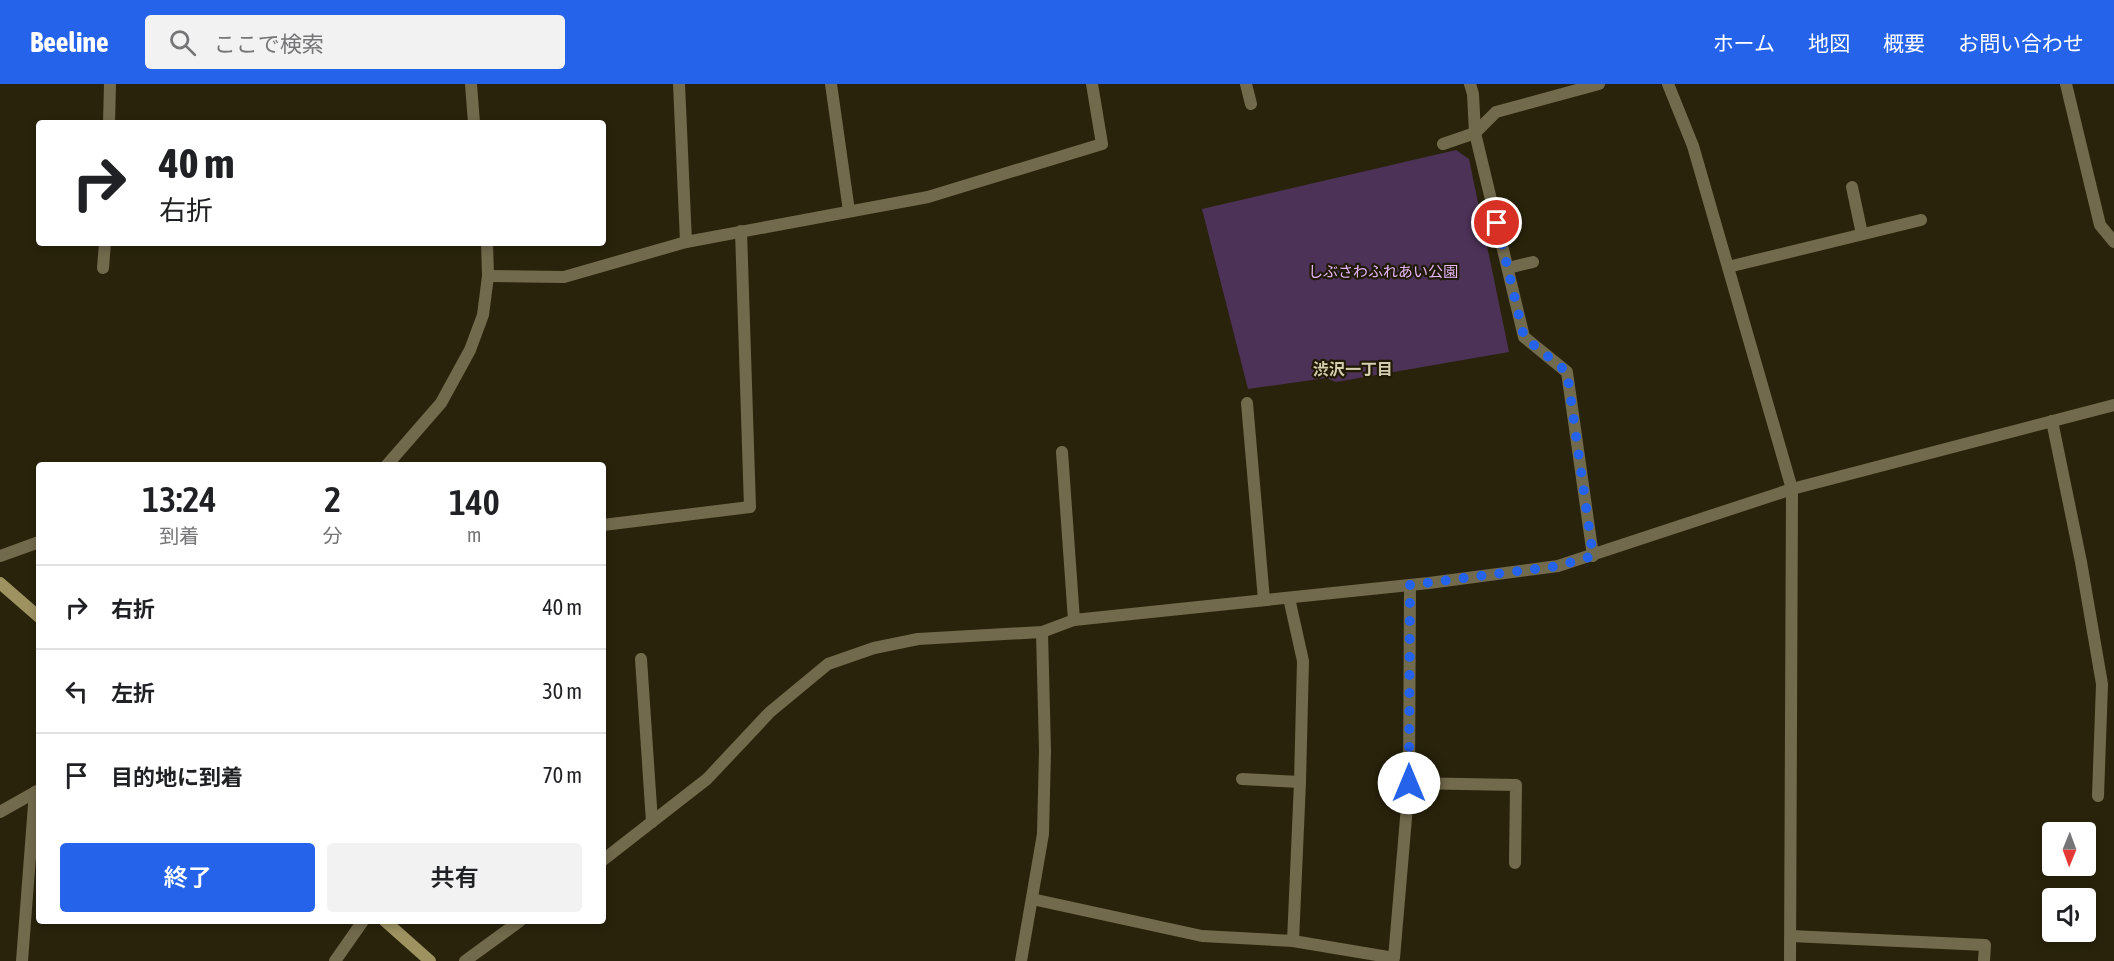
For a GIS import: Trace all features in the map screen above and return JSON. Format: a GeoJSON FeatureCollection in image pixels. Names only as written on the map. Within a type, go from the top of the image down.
{"type":"FeatureCollection","features":[{"type":"Feature","properties":{"kind":"street"},"geometry":{"type":"LineString","coordinates":[[109,120],[110,84]]}},
{"type":"Feature","properties":{"kind":"street"},"geometry":{"type":"LineString","coordinates":[[471,84],[474,120]]}},
{"type":"Feature","properties":{"kind":"street"},"geometry":{"type":"LineString","coordinates":[[678,84],[686,242]]}},
{"type":"Feature","properties":{"kind":"street"},"geometry":{"type":"LineString","coordinates":[[831,84],[849,212]]}},
{"type":"Feature","properties":{"kind":"street"},"geometry":{"type":"LineString","coordinates":[[488,276],[564,277],[686,242],[928,197],[1102,144],[1092,84]]}},
{"type":"Feature","properties":{"kind":"street"},"geometry":{"type":"LineString","coordinates":[[1246,84],[1251,104]]}},
{"type":"Feature","properties":{"kind":"street"},"geometry":{"type":"LineString","coordinates":[[1470,84],[1473,94],[1475,133],[1524,337],[1567,372],[1593,556]]}},
{"type":"Feature","properties":{"kind":"street"},"geometry":{"type":"LineString","coordinates":[[1443,144],[1475,133],[1496,112],[1599,84]]}},
{"type":"Feature","properties":{"kind":"street"},"geometry":{"type":"LineString","coordinates":[[1668,84],[1693,146],[1792,489],[1790,961]]}},
{"type":"Feature","properties":{"kind":"street"},"geometry":{"type":"LineString","coordinates":[[2066,84],[2100,225],[2114,242]]}},
{"type":"Feature","properties":{"kind":"street"},"geometry":{"type":"LineString","coordinates":[[1852,187],[1862,234]]}},
{"type":"Feature","properties":{"kind":"street"},"geometry":{"type":"LineString","coordinates":[[1728,267],[1921,220]]}},
{"type":"Feature","properties":{"kind":"street"},"geometry":{"type":"LineString","coordinates":[[606,525],[750,507],[741,231]]}},
{"type":"Feature","properties":{"kind":"street"},"geometry":{"type":"LineString","coordinates":[[103,268],[105,246]]}},
{"type":"Feature","properties":{"kind":"street"},"geometry":{"type":"LineString","coordinates":[[390,462],[441,403],[471,350],[483,315],[488,276],[487,246]]}},
{"type":"Feature","properties":{"kind":"street"},"geometry":{"type":"LineString","coordinates":[[1508,268],[1533,262]]}},
{"type":"Feature","properties":{"kind":"street"},"geometry":{"type":"LineString","coordinates":[[1247,403],[1264,600]]}},
{"type":"Feature","properties":{"kind":"street"},"geometry":{"type":"LineString","coordinates":[[606,858],[707,779],[770,712],[828,664],[874,648],[918,639],[1042,632],[1074,620],[1410,585],[1558,566],[1792,489],[2114,405]]}},
{"type":"Feature","properties":{"kind":"street"},"geometry":{"type":"LineString","coordinates":[[2052,421],[2082,562],[2102,684],[2098,796]]}},
{"type":"Feature","properties":{"kind":"street"},"geometry":{"type":"LineString","coordinates":[[1062,452],[1074,620]]}},
{"type":"Feature","properties":{"kind":"street"},"geometry":{"type":"LineString","coordinates":[[0,556],[36,543]]}},
{"type":"Feature","properties":{"kind":"street"},"geometry":{"type":"LineString","coordinates":[[0,583],[36,614]]}},
{"type":"Feature","properties":{"kind":"street"},"geometry":{"type":"LineString","coordinates":[[1032,899],[1202,936],[1293,941],[1394,958],[1409,783],[1410,585]]}},
{"type":"Feature","properties":{"kind":"street"},"geometry":{"type":"LineString","coordinates":[[1289,598],[1302,661],[1300,782],[1293,941]]}},
{"type":"Feature","properties":{"kind":"street"},"geometry":{"type":"LineString","coordinates":[[1021,961],[1043,822],[1045,751],[1042,632]]}},
{"type":"Feature","properties":{"kind":"street"},"geometry":{"type":"LineString","coordinates":[[641,659],[652,822]]}},
{"type":"Feature","properties":{"kind":"street"},"geometry":{"type":"LineString","coordinates":[[1242,779],[1300,782]]}},
{"type":"Feature","properties":{"kind":"street"},"geometry":{"type":"LineString","coordinates":[[1409,783],[1516,785],[1515,864]]}},
{"type":"Feature","properties":{"kind":"street"},"geometry":{"type":"LineString","coordinates":[[0,812],[36,792]]}},
{"type":"Feature","properties":{"kind":"street"},"geometry":{"type":"LineString","coordinates":[[22,961],[36,802]]}},
{"type":"Feature","properties":{"kind":"street"},"geometry":{"type":"LineString","coordinates":[[335,961],[361,924]]}},
{"type":"Feature","properties":{"kind":"street"},"geometry":{"type":"LineString","coordinates":[[388,924],[430,961]]}},
{"type":"Feature","properties":{"kind":"street"},"geometry":{"type":"LineString","coordinates":[[465,961],[516,924]]}},
{"type":"Feature","properties":{"kind":"street"},"geometry":{"type":"LineString","coordinates":[[1791,936],[1985,945],[1984,961]]}},
{"type":"Feature","properties":{"kind":"green space","name":"しぶさわふれあい公園"},"geometry":{"type":"Polygon","coordinates":[[[1456,150],[1469,159],[1509,352],[1336,382],[1326,378],[1248,389],[1202,209],[1456,150]]]}},
{"type":"Feature","properties":{"kind":"district","name":"渋沢一丁目"},"geometry":{"type":"Point","coordinates":[1353,369]}},
{"type":"Feature","properties":{"kind":"route"},"geometry":{"type":"LineString","coordinates":[[1409,783],[1410,585],[1558,566],[1593,556],[1567,372],[1524,337],[1497,223]]}}]}
